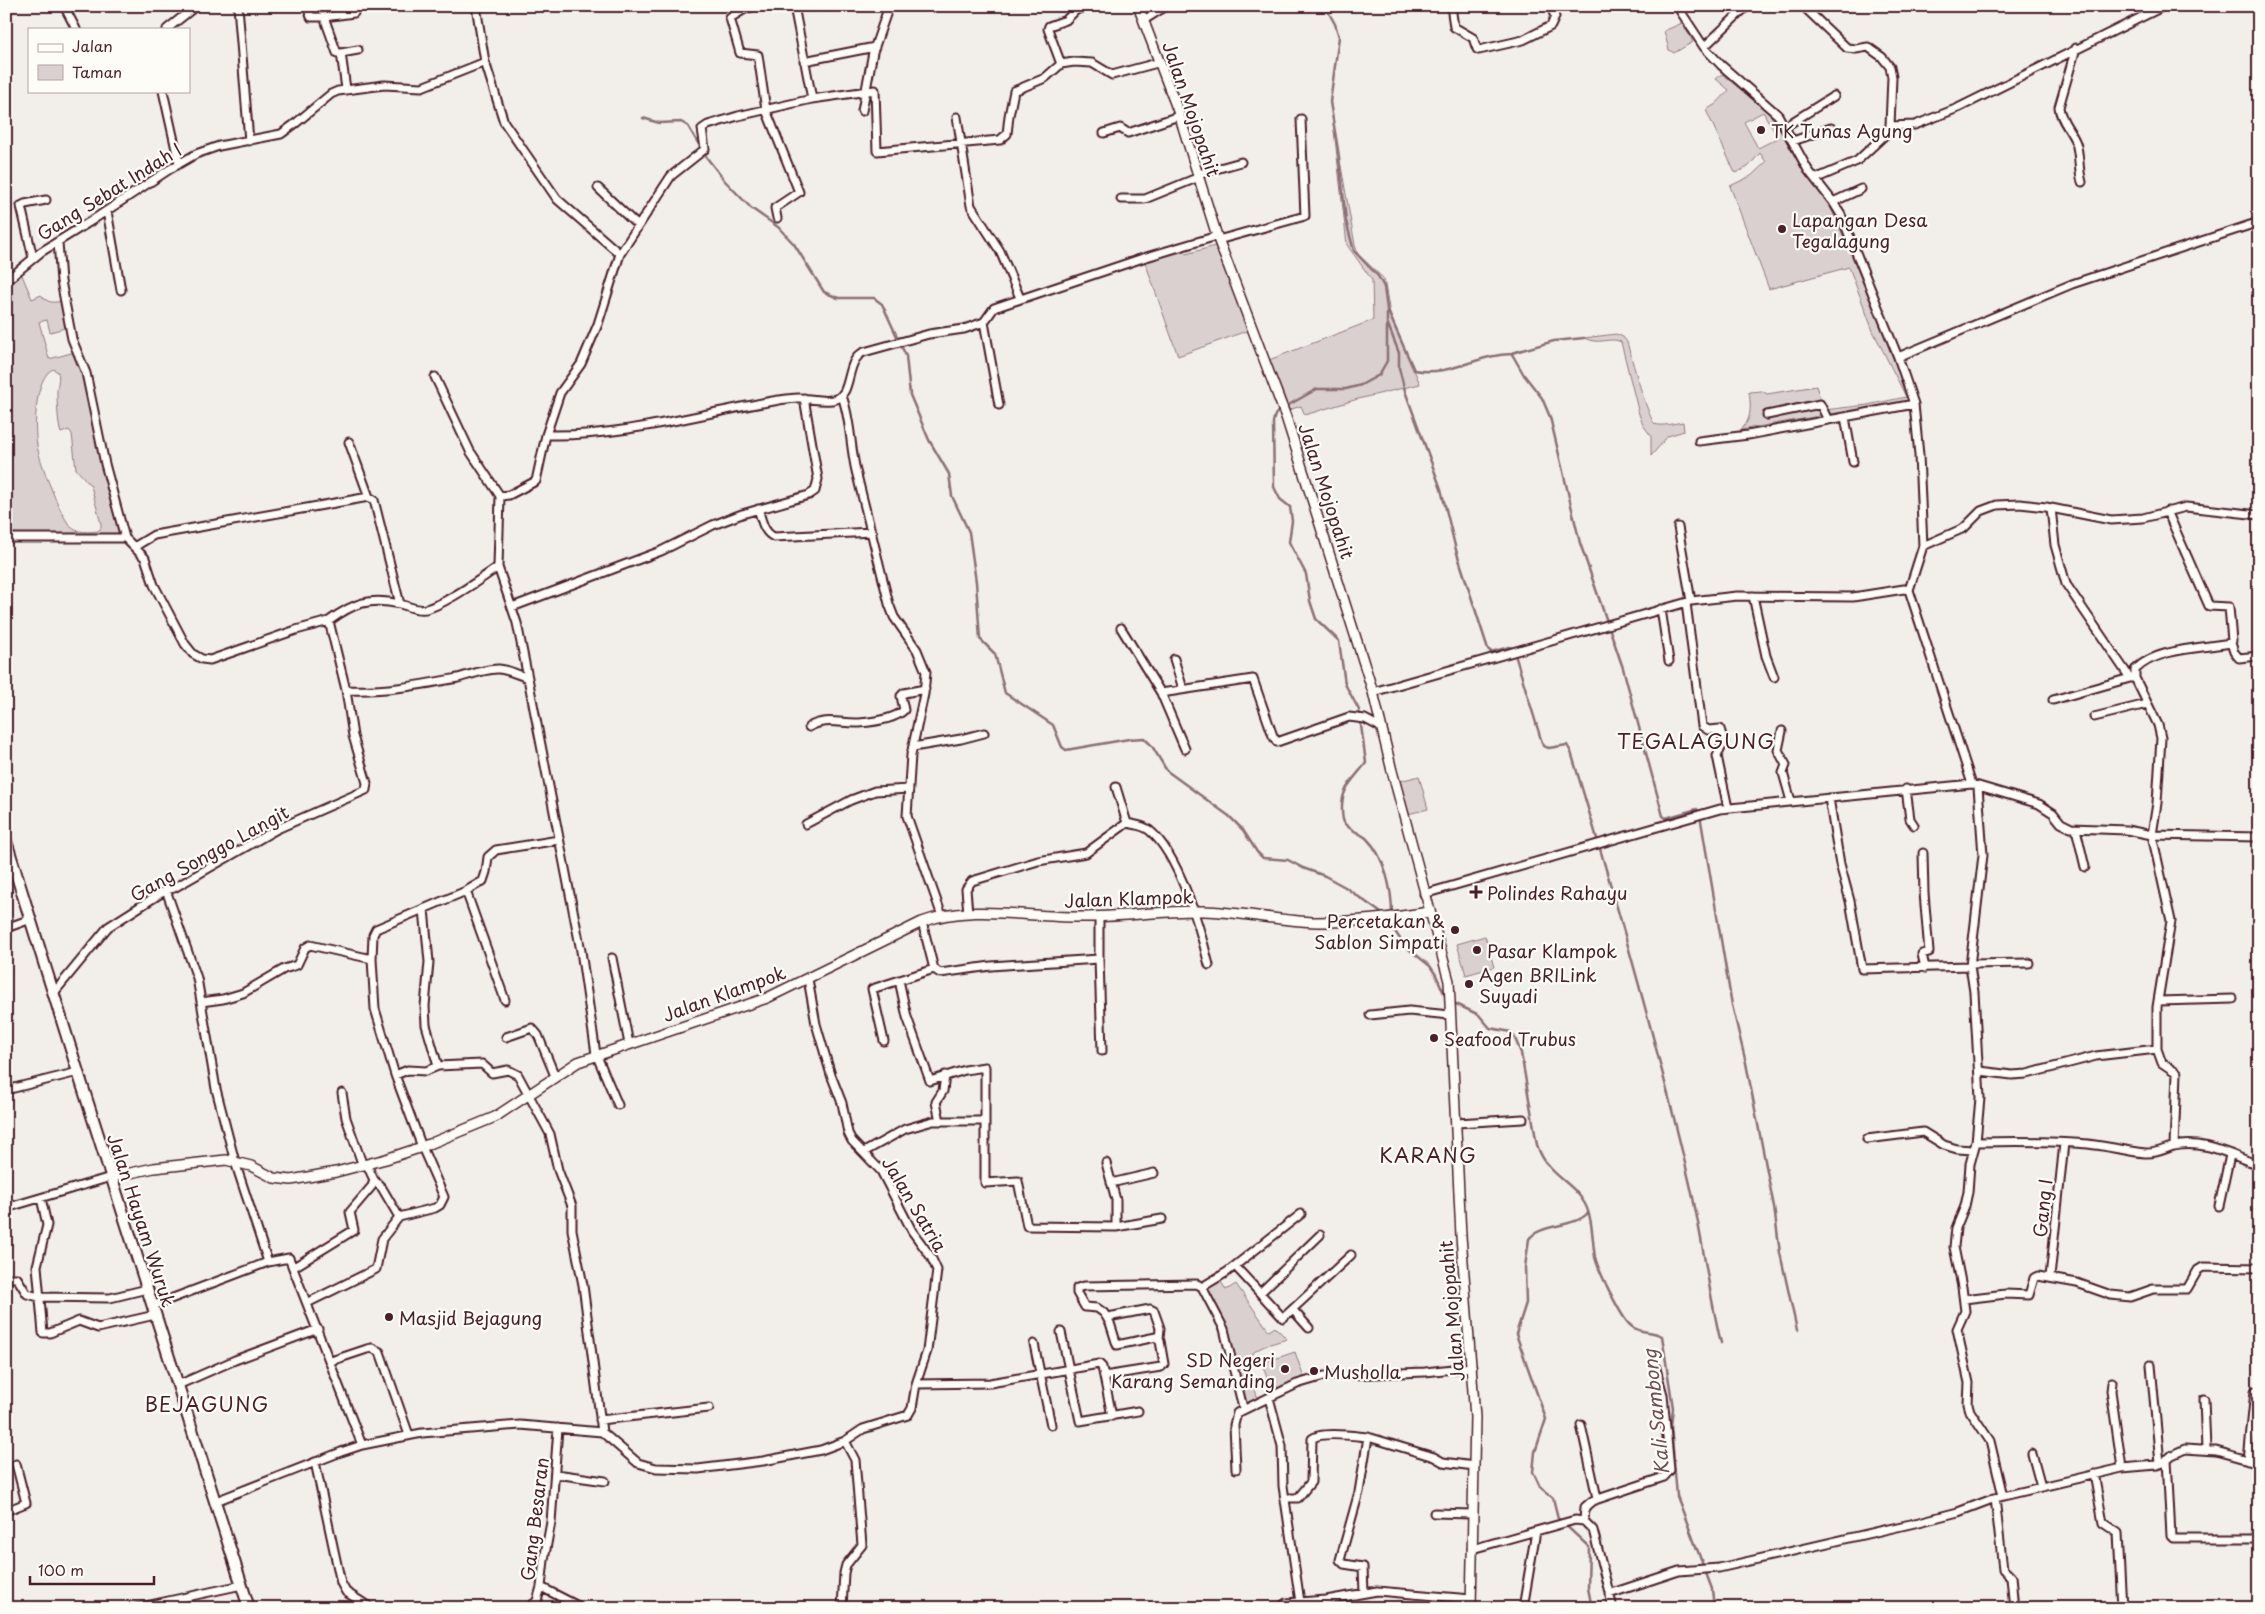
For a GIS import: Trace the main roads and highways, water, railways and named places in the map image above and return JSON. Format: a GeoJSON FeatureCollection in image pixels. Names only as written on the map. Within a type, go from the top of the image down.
{"type":"FeatureCollection","features":[{"type":"Feature","properties":{"kind":"main road","name":"Jalan Hayam Wuruk"},"geometry":{"type":"LineString","coordinates":[[6,841],[249,1608]]}},
{"type":"Feature","properties":{"kind":"waterway"},"geometry":{"type":"LineString","coordinates":[[1285,407],[1317,389],[1346,389],[1361,385],[1379,375],[1387,361],[1387,309],[1384,287],[1378,276],[1354,251],[1346,221],[1338,150],[1330,102],[1339,37],[1335,24],[1325,6]]}},
{"type":"Feature","properties":{"kind":"waterway","name":"Kali Sambong"},"geometry":{"type":"LineString","coordinates":[[643,118],[659,123],[681,122],[688,126],[707,158],[725,181],[751,208],[778,227],[794,244],[824,292],[838,298],[874,298],[882,304],[906,356],[910,395],[929,440],[949,474],[952,496],[969,532],[976,582],[980,639],[995,654],[1005,693],[1053,725],[1062,747],[1066,750],[1144,738],[1152,746],[1167,771],[1229,816],[1243,830],[1263,858],[1288,860],[1325,876],[1345,887],[1384,915]]}},
{"type":"Feature","properties":{"kind":"waterway"},"geometry":{"type":"LineString","coordinates":[[1387,309],[1414,370],[1440,370],[1487,357],[1512,354],[1524,375],[1542,398],[1550,417],[1580,543],[1623,668],[1663,816],[1666,818],[1697,809],[1700,815],[1732,1005],[1746,1063],[1774,1207],[1780,1253],[1797,1330]]}},
{"type":"Feature","properties":{"kind":"waterway"},"geometry":{"type":"LineString","coordinates":[[1387,322],[1399,353],[1399,368],[1405,391],[1441,489],[1456,550],[1488,649],[1491,652],[1509,647],[1513,648],[1543,746],[1549,748],[1567,745],[1571,752],[1618,911],[1676,1126],[1694,1200],[1721,1343]]}},
{"type":"Feature","properties":{"kind":"waterway"},"geometry":{"type":"LineString","coordinates":[[1512,353],[1554,341],[1584,338]]}},
{"type":"Feature","properties":{"kind":"waterway"},"geometry":{"type":"LineString","coordinates":[[1280,409],[1275,415],[1273,422],[1274,487],[1280,499],[1290,507],[1292,521],[1289,542],[1306,574],[1310,601],[1316,619],[1339,641],[1345,684],[1359,710],[1366,763],[1346,789],[1342,802],[1343,819],[1347,826],[1367,839],[1383,864],[1391,895],[1392,914]]}},
{"type":"Feature","properties":{"kind":"waterway","name":"Kali Sambong"},"geometry":{"type":"LineString","coordinates":[[1387,920],[1405,946],[1430,966],[1447,1000]]}},
{"type":"Feature","properties":{"kind":"waterway","name":"Kali Sambong"},"geometry":{"type":"LineString","coordinates":[[1452,1002],[1479,1015],[1490,1028],[1511,1032],[1514,1036],[1521,1053],[1537,1145],[1542,1156],[1553,1171],[1573,1189],[1585,1204],[1591,1223],[1595,1257],[1610,1293],[1621,1313],[1630,1325],[1637,1330],[1662,1336],[1673,1408],[1671,1426],[1677,1496],[1712,1589],[1714,1608]]}},
{"type":"Feature","properties":{"kind":"waterway"},"geometry":{"type":"LineString","coordinates":[[1588,1213],[1582,1218],[1540,1231],[1529,1239],[1525,1267],[1526,1303],[1516,1334],[1546,1419],[1535,1452],[1533,1472],[1540,1487],[1553,1498],[1558,1518],[1589,1547],[1588,1588],[1592,1608]]}},
{"type":"Feature","properties":{"kind":"place","name":"TK Tunas Agung"},"geometry":{"type":"Point","coordinates":[1761,130]}},
{"type":"Feature","properties":{"kind":"place","name":"Lapangan Desa Tegalagung"},"geometry":{"type":"Point","coordinates":[1782,229]}},
{"type":"Feature","properties":{"kind":"place","name":"Polindes Rahayu"},"geometry":{"type":"Point","coordinates":[1476,892]}},
{"type":"Feature","properties":{"kind":"place","name":"Percetakan & Sablon Simpati"},"geometry":{"type":"Point","coordinates":[1455,930]}},
{"type":"Feature","properties":{"kind":"place","name":"Pasar Klampok"},"geometry":{"type":"Point","coordinates":[1477,950]}},
{"type":"Feature","properties":{"kind":"place","name":"Agen BRILink Suyadi"},"geometry":{"type":"Point","coordinates":[1469,984]}},
{"type":"Feature","properties":{"kind":"place","name":"Seafood Trubus"},"geometry":{"type":"Point","coordinates":[1434,1038]}},
{"type":"Feature","properties":{"kind":"place","name":"Masjid Bejagung"},"geometry":{"type":"Point","coordinates":[389,1317]}},
{"type":"Feature","properties":{"kind":"place","name":"SD Negeri Karang Semanding"},"geometry":{"type":"Point","coordinates":[1285,1369]}},
{"type":"Feature","properties":{"kind":"place","name":"Musholla"},"geometry":{"type":"Point","coordinates":[1314,1371]}},
{"type":"Feature","properties":{"kind":"district","name":"TEGALAGUNG"},"geometry":{"type":"Point","coordinates":[1696,741]}},
{"type":"Feature","properties":{"kind":"district","name":"KARANG"},"geometry":{"type":"Point","coordinates":[1428,1155]}},
{"type":"Feature","properties":{"kind":"district","name":"BEJAGUNG"},"geometry":{"type":"Point","coordinates":[207,1404]}}]}
